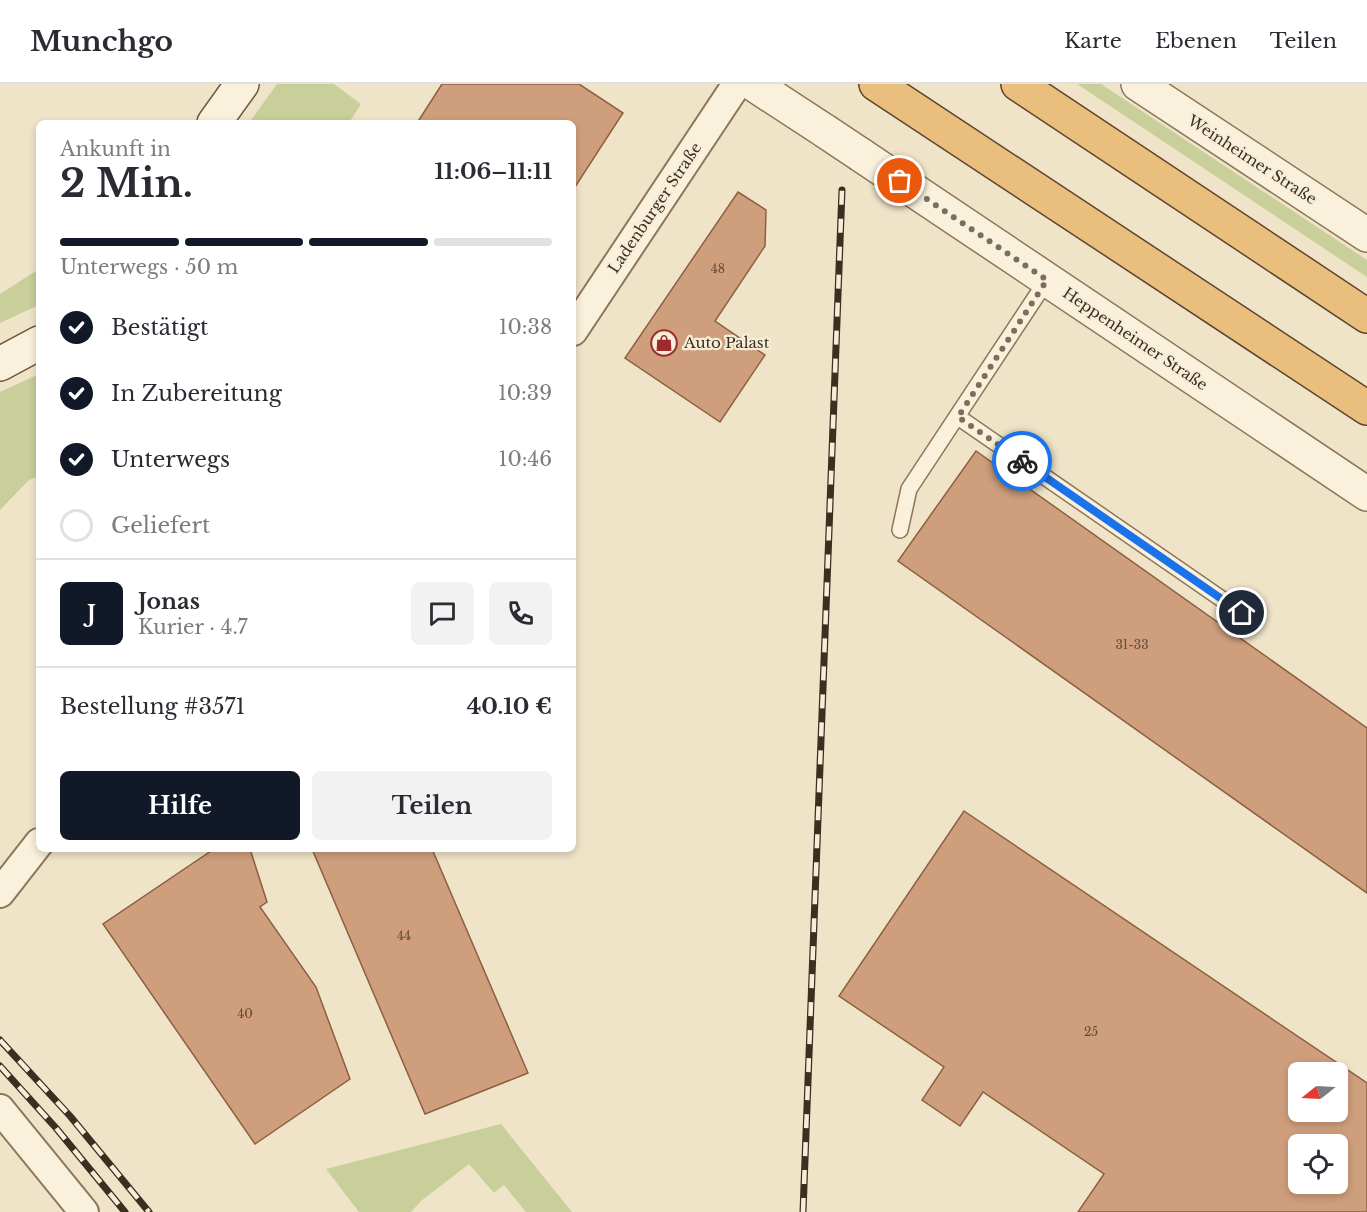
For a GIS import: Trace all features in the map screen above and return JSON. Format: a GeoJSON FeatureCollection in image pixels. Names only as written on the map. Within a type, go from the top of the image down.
{"type":"FeatureCollection","features":[{"type":"Feature","properties":{"kind":"highway"},"geometry":{"type":"LineString","coordinates":[[876,84],[1367,408]]}},
{"type":"Feature","properties":{"kind":"highway"},"geometry":{"type":"LineString","coordinates":[[1018,84],[1367,316]]}},
{"type":"Feature","properties":{"kind":"street"},"geometry":{"type":"LineString","coordinates":[[216,120],[242,84]]}},
{"type":"Feature","properties":{"kind":"street","name":"Ladenburger Straße"},"geometry":{"type":"LineString","coordinates":[[576,326],[737,84]]}},
{"type":"Feature","properties":{"kind":"street","name":"Heppenheimer Straße"},"geometry":{"type":"LineString","coordinates":[[753,84],[1367,494]]}},
{"type":"Feature","properties":{"kind":"street","name":"Weinheimer Straße"},"geometry":{"type":"LineString","coordinates":[[1138,84],[1367,235]]}},
{"type":"Feature","properties":{"kind":"street"},"geometry":{"type":"LineString","coordinates":[[0,364],[36,345]]}},
{"type":"Feature","properties":{"kind":"street"},"geometry":{"type":"LineString","coordinates":[[0,893],[36,847]]}},
{"type":"Feature","properties":{"kind":"street"},"geometry":{"type":"LineString","coordinates":[[0,1109],[84,1212]]}},
{"type":"Feature","properties":{"kind":"lane"},"geometry":{"type":"LineString","coordinates":[[900,530],[909,489],[1047,280]]}},
{"type":"Feature","properties":{"kind":"lane"},"geometry":{"type":"LineString","coordinates":[[958,417],[1242,613]]}},
{"type":"Feature","properties":{"kind":"green space"},"geometry":{"type":"Polygon","coordinates":[[[277,84],[334,84],[361,104],[351,120],[251,120],[277,84]]]}},
{"type":"Feature","properties":{"kind":"green space"},"geometry":{"type":"Polygon","coordinates":[[[1077,84],[1101,84],[1367,260],[1367,277],[1077,84]]]}},
{"type":"Feature","properties":{"kind":"green space"},"geometry":{"type":"Polygon","coordinates":[[[36,271],[36,306],[0,323],[0,294],[36,271]]]}},
{"type":"Feature","properties":{"kind":"green space"},"geometry":{"type":"Polygon","coordinates":[[[36,375],[36,477],[29,480],[0,510],[0,392],[36,375]]]}},
{"type":"Feature","properties":{"kind":"green space"},"geometry":{"type":"Polygon","coordinates":[[[501,1124],[572,1212],[526,1212],[504,1185],[494,1193],[469,1164],[421,1201],[411,1212],[359,1212],[326,1169],[501,1124]]]}},
{"type":"Feature","properties":{"kind":"building"},"geometry":{"type":"Polygon","coordinates":[[[442,84],[579,84],[623,113],[576,185],[576,120],[419,120],[442,84]]]}},
{"type":"Feature","properties":{"kind":"building"},"geometry":{"type":"Polygon","coordinates":[[[738,192],[766,210],[765,246],[715,321],[765,355],[720,422],[625,358],[738,192]]]}},
{"type":"Feature","properties":{"kind":"building"},"geometry":{"type":"Polygon","coordinates":[[[976,451],[1367,728],[1367,893],[898,561],[976,451]]]}},
{"type":"Feature","properties":{"kind":"building"},"geometry":{"type":"Polygon","coordinates":[[[964,811],[1336,1062],[1288,1062],[1288,1122],[1348,1122],[1348,1070],[1367,1083],[1367,1212],[1078,1212],[1104,1174],[983,1092],[960,1126],[922,1100],[944,1067],[839,996],[964,811]]]}},
{"type":"Feature","properties":{"kind":"building"},"geometry":{"type":"Polygon","coordinates":[[[210,852],[251,852],[267,902],[260,907],[316,987],[350,1079],[255,1144],[103,924],[210,852]]]}},
{"type":"Feature","properties":{"kind":"building"},"geometry":{"type":"Polygon","coordinates":[[[313,852],[433,852],[528,1073],[425,1114],[313,852]]]}},
{"type":"Feature","properties":{"kind":"railway"},"geometry":{"type":"LineString","coordinates":[[803,1212],[842,190]]}},
{"type":"Feature","properties":{"kind":"railway"},"geometry":{"type":"LineString","coordinates":[[0,1040],[70,1116],[149,1212]]}},
{"type":"Feature","properties":{"kind":"railway"},"geometry":{"type":"LineString","coordinates":[[0,1066],[56,1128],[125,1212]]}},
{"type":"Feature","properties":{"kind":"way so far"},"geometry":{"type":"LineString","coordinates":[[900,181],[1047,280],[958,417],[1022,461]]}},
{"type":"Feature","properties":{"kind":"place","name":"Auto Palast"},"geometry":{"type":"Point","coordinates":[664,343]}},
{"type":"Feature","properties":{"kind":"route"},"geometry":{"type":"LineString","coordinates":[[1022,461],[1242,613]]}}]}
